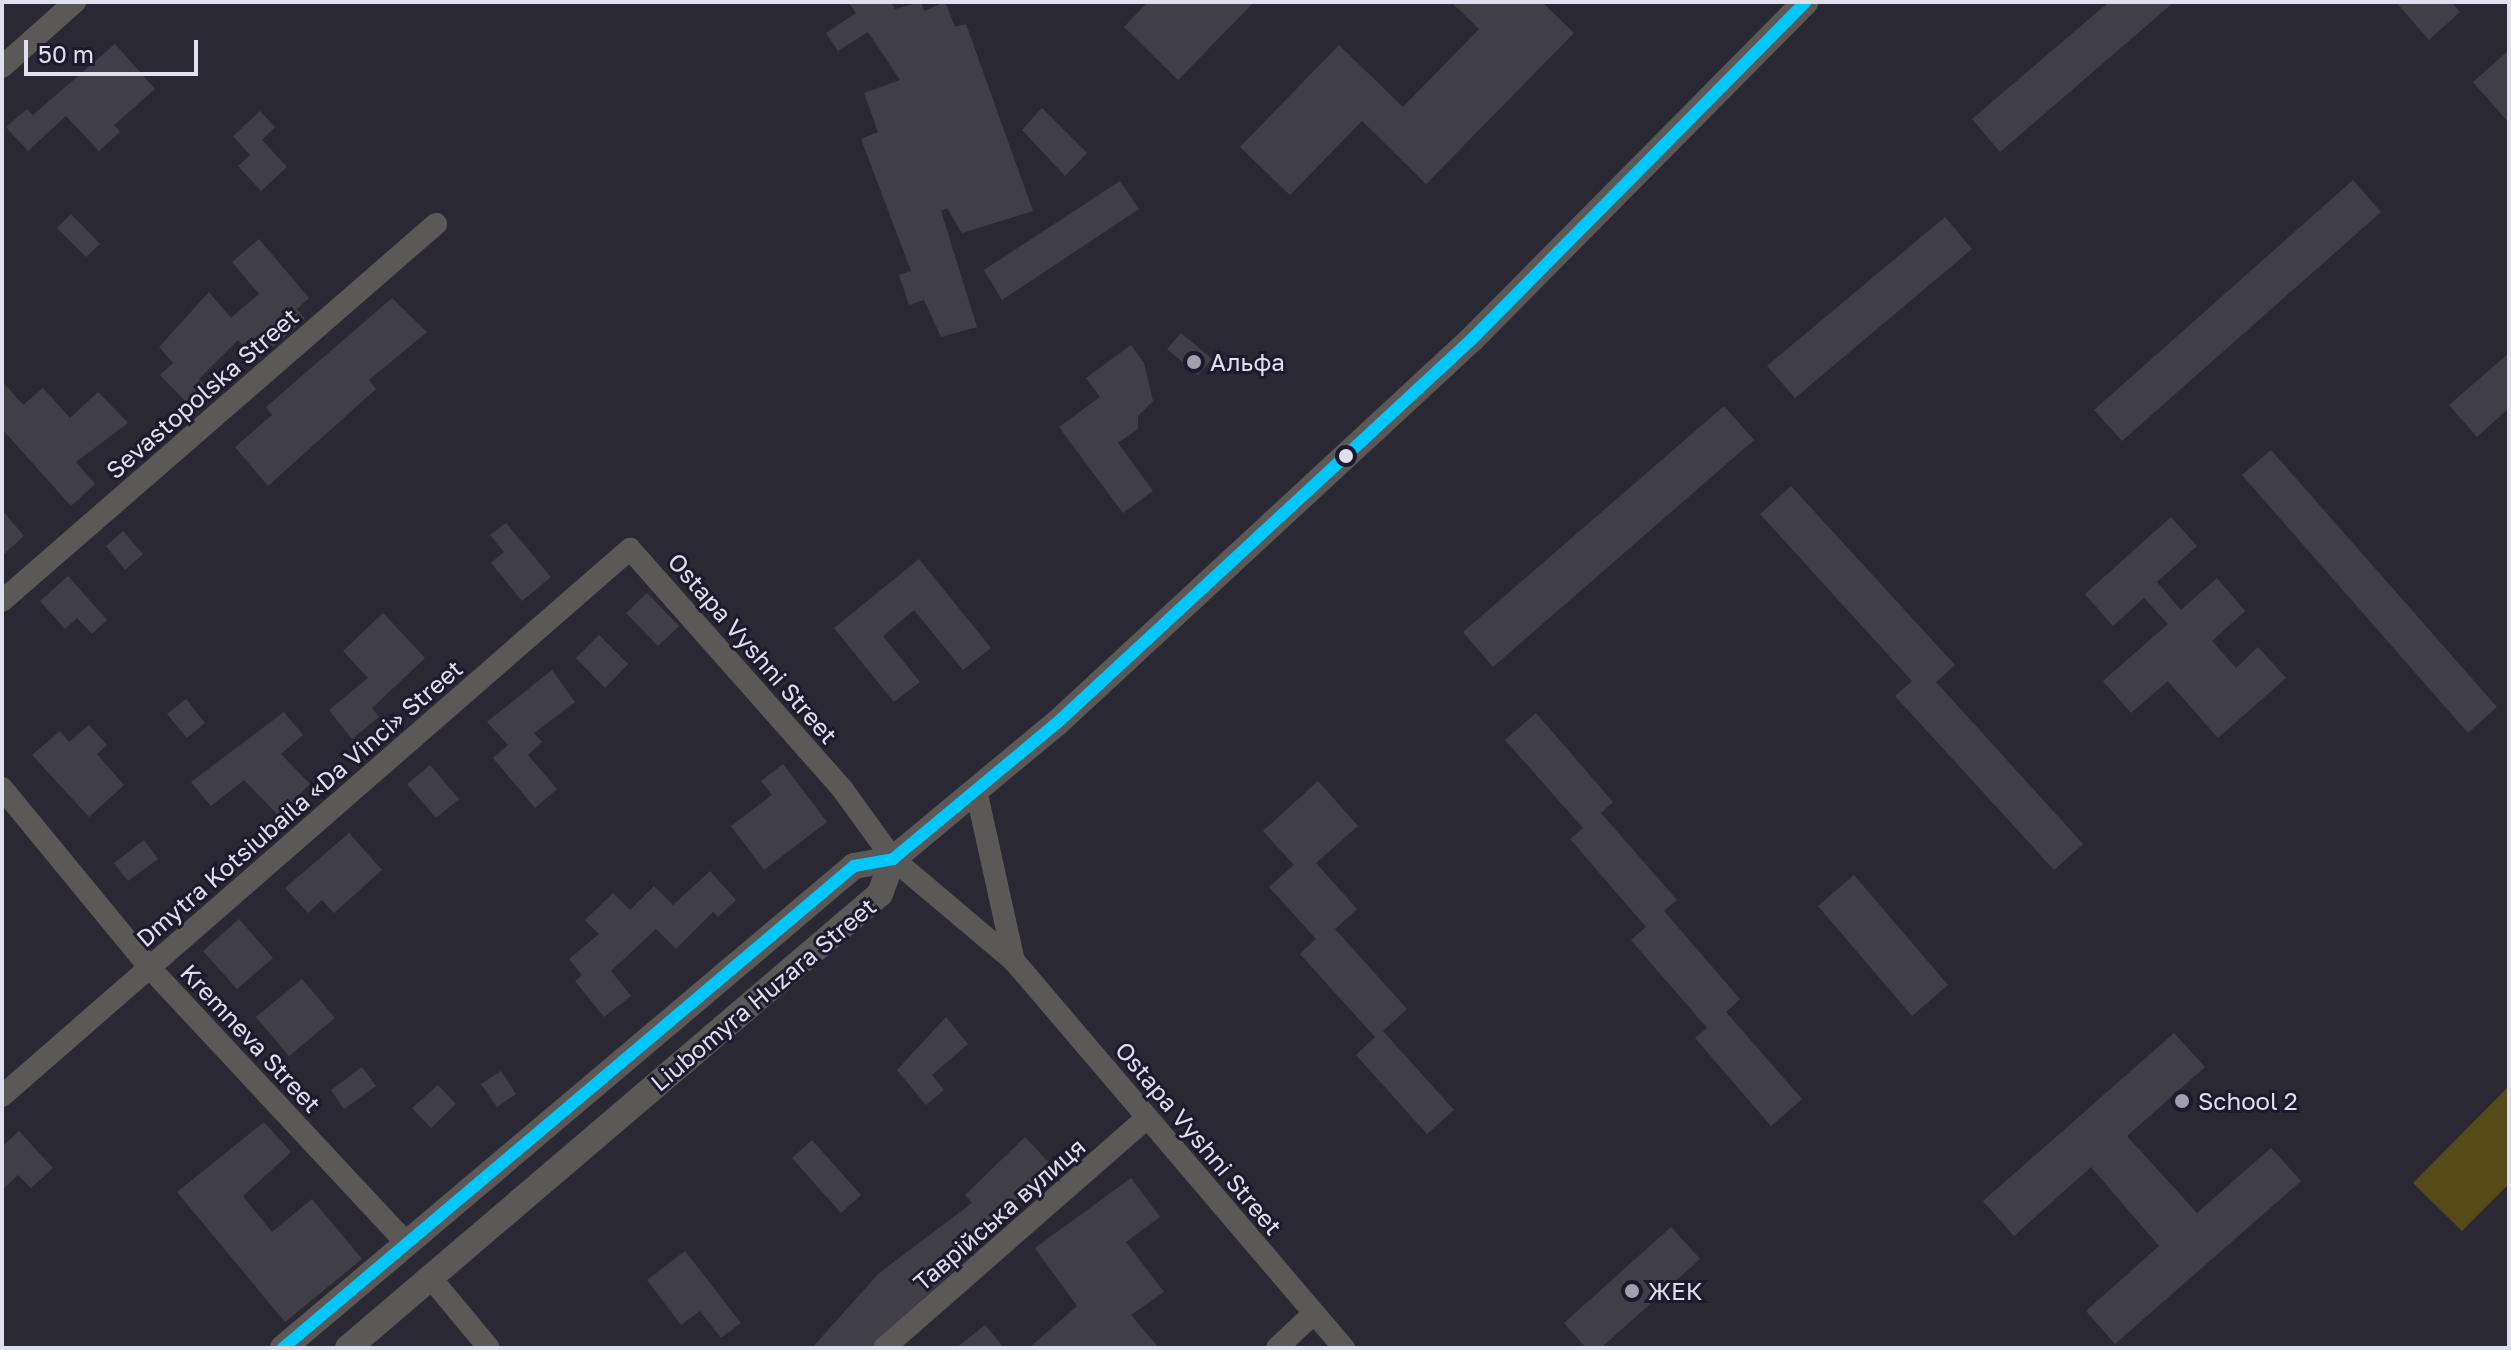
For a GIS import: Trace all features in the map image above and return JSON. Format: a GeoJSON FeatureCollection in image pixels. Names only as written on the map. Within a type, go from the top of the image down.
{"type":"FeatureCollection","features":[{"type":"Feature","properties":{"kind":"street"},"geometry":{"type":"LineString","coordinates":[[2,67],[75,2]]}},
{"type":"Feature","properties":{"kind":"street"},"geometry":{"type":"LineString","coordinates":[[893,859],[1120,667],[1472,339],[1805,2]]}},
{"type":"Feature","properties":{"kind":"street","name":"Sevastopolska Street"},"geometry":{"type":"LineString","coordinates":[[2,601],[436,224]]}},
{"type":"Feature","properties":{"kind":"street","name":"Ostapa Vyshni Street"},"geometry":{"type":"LineString","coordinates":[[630,549],[843,790],[893,859],[1014,961],[1344,1348]]}},
{"type":"Feature","properties":{"kind":"street","name":"Dmytra Kotsiubaila «Da Vinci» Street"},"geometry":{"type":"LineString","coordinates":[[2,1096],[630,549]]}},
{"type":"Feature","properties":{"kind":"street","name":"Kremneva Street"},"geometry":{"type":"LineString","coordinates":[[2,788],[150,968],[407,1244]]}},
{"type":"Feature","properties":{"kind":"street"},"geometry":{"type":"LineString","coordinates":[[976,790],[1014,961]]}},
{"type":"Feature","properties":{"kind":"street","name":"Liubomyra Huzara Street"},"geometry":{"type":"LineString","coordinates":[[283,1348],[854,866],[893,859]]}},
{"type":"Feature","properties":{"kind":"street","name":"Liubomyra Huzara Street"},"geometry":{"type":"LineString","coordinates":[[348,1348],[880,894],[893,859]]}},
{"type":"Feature","properties":{"kind":"street","name":"Таврійська вулиця"},"geometry":{"type":"LineString","coordinates":[[884,1348],[1147,1118]]}},
{"type":"Feature","properties":{"kind":"street"},"geometry":{"type":"LineString","coordinates":[[430,1277],[489,1348]]}},
{"type":"Feature","properties":{"kind":"street"},"geometry":{"type":"LineString","coordinates":[[1277,1348],[1313,1314]]}},
{"type":"Feature","properties":{"kind":"shaded area"},"geometry":{"type":"Polygon","coordinates":[[[2509,1086],[2509,1184],[2462,1231],[2413,1183],[2509,1086]]]}},
{"type":"Feature","properties":{"kind":"building"},"geometry":{"type":"Polygon","coordinates":[[[848,2],[891,2],[895,9],[921,2],[924,11],[945,2],[955,27],[966,24],[1033,211],[962,233],[947,208],[941,211],[977,327],[941,337],[924,300],[909,305],[899,275],[911,271],[861,139],[878,132],[864,93],[900,80],[868,32],[838,51],[826,33],[856,13],[848,2]]]}},
{"type":"Feature","properties":{"kind":"building"},"geometry":{"type":"Polygon","coordinates":[[[1148,2],[1254,2],[1178,80],[1124,27],[1148,2]]]}},
{"type":"Feature","properties":{"kind":"building"},"geometry":{"type":"Polygon","coordinates":[[[1451,2],[1542,2],[1574,33],[1426,184],[1362,121],[1290,195],[1240,147],[1339,45],[1403,107],[1479,29],[1451,2]]]}},
{"type":"Feature","properties":{"kind":"building"},"geometry":{"type":"Polygon","coordinates":[[[2109,2],[2174,2],[2000,152],[1972,119],[2109,2]]]}},
{"type":"Feature","properties":{"kind":"building"},"geometry":{"type":"Polygon","coordinates":[[[2396,2],[2451,2],[2460,12],[2429,40],[2396,2]]]}},
{"type":"Feature","properties":{"kind":"building"},"geometry":{"type":"Polygon","coordinates":[[[115,44],[155,89],[114,125],[120,132],[99,151],[66,116],[28,151],[6,127],[27,109],[33,115],[115,44]]]}},
{"type":"Feature","properties":{"kind":"building"},"geometry":{"type":"Polygon","coordinates":[[[2509,50],[2509,123],[2473,82],[2509,50]]]}},
{"type":"Feature","properties":{"kind":"building"},"geometry":{"type":"Polygon","coordinates":[[[1042,108],[1087,153],[1065,176],[1022,130],[1042,108]]]}},
{"type":"Feature","properties":{"kind":"building"},"geometry":{"type":"Polygon","coordinates":[[[260,111],[275,127],[262,140],[287,167],[261,191],[238,166],[250,155],[233,136],[260,111]]]}},
{"type":"Feature","properties":{"kind":"building"},"geometry":{"type":"Polygon","coordinates":[[[2353,180],[2381,212],[2122,441],[2094,410],[2353,180]]]}},
{"type":"Feature","properties":{"kind":"building"},"geometry":{"type":"Polygon","coordinates":[[[1120,181],[1139,209],[1002,300],[984,270],[1120,181]]]}},
{"type":"Feature","properties":{"kind":"building"},"geometry":{"type":"Polygon","coordinates":[[[71,214],[100,244],[86,257],[57,228],[71,214]]]}},
{"type":"Feature","properties":{"kind":"building"},"geometry":{"type":"Polygon","coordinates":[[[1945,217],[1972,249],[1795,398],[1767,366],[1945,217]]]}},
{"type":"Feature","properties":{"kind":"building"},"geometry":{"type":"Polygon","coordinates":[[[259,239],[309,298],[297,309],[305,319],[256,361],[238,340],[199,379],[205,386],[187,403],[160,375],[173,363],[159,347],[209,292],[231,318],[259,294],[232,262],[259,239]]]}},
{"type":"Feature","properties":{"kind":"building"},"geometry":{"type":"Polygon","coordinates":[[[392,298],[427,332],[369,380],[376,389],[268,486],[235,447],[272,415],[266,407],[392,298]]]}},
{"type":"Feature","properties":{"kind":"building"},"geometry":{"type":"Polygon","coordinates":[[[1181,333],[1212,359],[1198,375],[1167,349],[1181,333]]]}},
{"type":"Feature","properties":{"kind":"building"},"geometry":{"type":"Polygon","coordinates":[[[1131,345],[1144,363],[1153,401],[1138,416],[1138,429],[1118,443],[1153,491],[1123,513],[1059,427],[1100,397],[1086,378],[1131,345]]]}},
{"type":"Feature","properties":{"kind":"building"},"geometry":{"type":"Polygon","coordinates":[[[2509,353],[2509,408],[2477,437],[2449,405],[2509,353]]]}},
{"type":"Feature","properties":{"kind":"building"},"geometry":{"type":"Polygon","coordinates":[[[2,381],[23,405],[43,388],[70,418],[98,392],[128,423],[76,462],[95,484],[71,506],[2,429],[2,381]]]}},
{"type":"Feature","properties":{"kind":"building"},"geometry":{"type":"Polygon","coordinates":[[[1724,406],[1754,440],[1493,667],[1463,632],[1724,406]]]}},
{"type":"Feature","properties":{"kind":"building"},"geometry":{"type":"Polygon","coordinates":[[[2271,450],[2497,707],[2468,733],[2242,475],[2271,450]]]}},
{"type":"Feature","properties":{"kind":"building"},"geometry":{"type":"Polygon","coordinates":[[[1791,486],[1955,665],[1936,682],[2083,844],[2054,870],[1895,696],[1912,681],[1760,514],[1791,486]]]}},
{"type":"Feature","properties":{"kind":"building"},"geometry":{"type":"Polygon","coordinates":[[[2,510],[24,536],[2,556],[2,510]]]}},
{"type":"Feature","properties":{"kind":"building"},"geometry":{"type":"Polygon","coordinates":[[[2171,517],[2197,546],[2157,582],[2181,610],[2217,578],[2245,611],[2212,641],[2236,668],[2258,647],[2286,678],[2218,738],[2168,681],[2131,713],[2103,681],[2168,624],[2144,598],[2113,626],[2085,594],[2171,517]]]}},
{"type":"Feature","properties":{"kind":"building"},"geometry":{"type":"Polygon","coordinates":[[[506,523],[551,577],[522,601],[491,563],[504,552],[490,535],[506,523]]]}},
{"type":"Feature","properties":{"kind":"building"},"geometry":{"type":"Polygon","coordinates":[[[123,531],[143,554],[125,570],[106,546],[123,531]]]}},
{"type":"Feature","properties":{"kind":"building"},"geometry":{"type":"Polygon","coordinates":[[[919,559],[991,648],[963,670],[914,610],[883,636],[920,682],[894,702],[834,628],[919,559]]]}},
{"type":"Feature","properties":{"kind":"building"},"geometry":{"type":"Polygon","coordinates":[[[68,576],[107,620],[92,634],[77,618],[65,629],[40,601],[68,576]]]}},
{"type":"Feature","properties":{"kind":"building"},"geometry":{"type":"Polygon","coordinates":[[[647,593],[679,626],[658,646],[626,613],[647,593]]]}},
{"type":"Feature","properties":{"kind":"building"},"geometry":{"type":"Polygon","coordinates":[[[383,613],[425,658],[372,708],[379,717],[352,739],[329,710],[368,678],[343,651],[383,613]]]}},
{"type":"Feature","properties":{"kind":"building"},"geometry":{"type":"Polygon","coordinates":[[[599,635],[628,664],[605,688],[576,658],[599,635]]]}},
{"type":"Feature","properties":{"kind":"building"},"geometry":{"type":"Polygon","coordinates":[[[552,670],[575,702],[534,733],[542,742],[528,755],[557,789],[535,808],[493,758],[508,745],[487,722],[552,670]]]}},
{"type":"Feature","properties":{"kind":"building"},"geometry":{"type":"Polygon","coordinates":[[[186,699],[205,723],[187,738],[167,714],[186,699]]]}},
{"type":"Feature","properties":{"kind":"building"},"geometry":{"type":"Polygon","coordinates":[[[284,712],[303,735],[281,754],[310,784],[278,815],[244,780],[211,806],[191,782],[284,712]]]}},
{"type":"Feature","properties":{"kind":"building"},"geometry":{"type":"Polygon","coordinates":[[[1536,713],[1613,802],[1601,813],[1677,900],[1664,911],[1740,999],[1726,1012],[1802,1099],[1771,1126],[1695,1038],[1707,1028],[1631,940],[1646,927],[1570,839],[1583,828],[1505,740],[1536,713]]]}},
{"type":"Feature","properties":{"kind":"building"},"geometry":{"type":"Polygon","coordinates":[[[89,725],[107,745],[97,754],[124,785],[89,817],[32,755],[60,731],[69,742],[89,725]]]}},
{"type":"Feature","properties":{"kind":"building"},"geometry":{"type":"Polygon","coordinates":[[[783,764],[827,822],[764,870],[731,826],[772,795],[761,781],[783,764]]]}},
{"type":"Feature","properties":{"kind":"building"},"geometry":{"type":"Polygon","coordinates":[[[430,765],[459,799],[436,818],[407,784],[430,765]]]}},
{"type":"Feature","properties":{"kind":"building"},"geometry":{"type":"Polygon","coordinates":[[[1318,781],[1358,826],[1316,863],[1357,909],[1335,929],[1407,1009],[1383,1031],[1454,1110],[1427,1134],[1356,1055],[1375,1037],[1300,954],[1316,939],[1269,887],[1294,865],[1263,831],[1318,781]]]}},
{"type":"Feature","properties":{"kind":"building"},"geometry":{"type":"Polygon","coordinates":[[[349,833],[382,870],[334,913],[322,900],[308,913],[285,888],[349,833]]]}},
{"type":"Feature","properties":{"kind":"building"},"geometry":{"type":"Polygon","coordinates":[[[144,840],[158,859],[128,881],[114,863],[144,840]]]}},
{"type":"Feature","properties":{"kind":"building"},"geometry":{"type":"Polygon","coordinates":[[[710,871],[736,900],[718,917],[713,912],[676,949],[656,929],[611,971],[631,996],[604,1017],[575,981],[582,975],[569,959],[599,934],[585,920],[613,893],[630,910],[654,886],[673,905],[710,871]]]}},
{"type":"Feature","properties":{"kind":"building"},"geometry":{"type":"Polygon","coordinates":[[[1854,875],[1948,985],[1912,1016],[1818,906],[1854,875]]]}},
{"type":"Feature","properties":{"kind":"building"},"geometry":{"type":"Polygon","coordinates":[[[239,919],[273,958],[237,989],[203,951],[239,919]]]}},
{"type":"Feature","properties":{"kind":"building"},"geometry":{"type":"Polygon","coordinates":[[[302,979],[335,1018],[289,1056],[256,1017],[302,979]]]}},
{"type":"Feature","properties":{"kind":"building"},"geometry":{"type":"Polygon","coordinates":[[[946,1017],[968,1044],[932,1075],[944,1090],[926,1105],[897,1070],[946,1017]]]}},
{"type":"Feature","properties":{"kind":"building"},"geometry":{"type":"Polygon","coordinates":[[[2174,1033],[2205,1067],[2127,1136],[2197,1213],[2271,1148],[2301,1181],[2115,1344],[2086,1311],[2159,1246],[2091,1167],[2014,1236],[1983,1201],[2174,1033]]]}},
{"type":"Feature","properties":{"kind":"building"},"geometry":{"type":"Polygon","coordinates":[[[362,1067],[376,1086],[344,1109],[331,1090],[362,1067]]]}},
{"type":"Feature","properties":{"kind":"building"},"geometry":{"type":"Polygon","coordinates":[[[501,1071],[516,1094],[497,1107],[481,1084],[501,1071]]]}},
{"type":"Feature","properties":{"kind":"building"},"geometry":{"type":"Polygon","coordinates":[[[438,1085],[456,1104],[431,1128],[412,1108],[438,1085]]]}},
{"type":"Feature","properties":{"kind":"building"},"geometry":{"type":"Polygon","coordinates":[[[264,1122],[291,1152],[243,1196],[272,1232],[312,1199],[362,1259],[285,1322],[177,1192],[264,1122]]]}},
{"type":"Feature","properties":{"kind":"building"},"geometry":{"type":"Polygon","coordinates":[[[19,1131],[53,1168],[31,1188],[18,1175],[2,1190],[2,1147],[19,1131]]]}},
{"type":"Feature","properties":{"kind":"building"},"geometry":{"type":"Polygon","coordinates":[[[1025,1137],[1054,1168],[980,1230],[987,1239],[870,1348],[812,1348],[879,1273],[972,1203],[965,1195],[1025,1137]]]}},
{"type":"Feature","properties":{"kind":"building"},"geometry":{"type":"Polygon","coordinates":[[[812,1140],[861,1195],[841,1213],[792,1158],[812,1140]]]}},
{"type":"Feature","properties":{"kind":"building"},"geometry":{"type":"Polygon","coordinates":[[[1131,1178],[1160,1217],[1126,1242],[1164,1292],[1131,1315],[1159,1348],[1029,1348],[1077,1306],[1035,1248],[1131,1178]]]}},
{"type":"Feature","properties":{"kind":"building","name":"ЖЕК"},"geometry":{"type":"Polygon","coordinates":[[[1671,1227],[1700,1259],[1601,1348],[1586,1348],[1564,1323],[1671,1227]]]}},
{"type":"Feature","properties":{"kind":"building"},"geometry":{"type":"Polygon","coordinates":[[[685,1251],[741,1323],[721,1338],[700,1311],[681,1325],[647,1280],[685,1251]]]}},
{"type":"Feature","properties":{"kind":"building"},"geometry":{"type":"Polygon","coordinates":[[[985,1325],[1004,1348],[956,1348],[985,1325]]]}},
{"type":"Feature","properties":{"kind":"transit line"},"geometry":{"type":"LineString","coordinates":[[283,1348],[854,866],[893,859],[1057,723],[1472,339],[1805,2]]}},
{"type":"Feature","properties":{"kind":"place","name":"Альфа"},"geometry":{"type":"Point","coordinates":[1194,362]}},
{"type":"Feature","properties":{"kind":"place","name":"School 2"},"geometry":{"type":"Point","coordinates":[2182,1101]}},
{"type":"Feature","properties":{"kind":"place","name":"ЖЕК"},"geometry":{"type":"Point","coordinates":[1632,1291]}}]}
